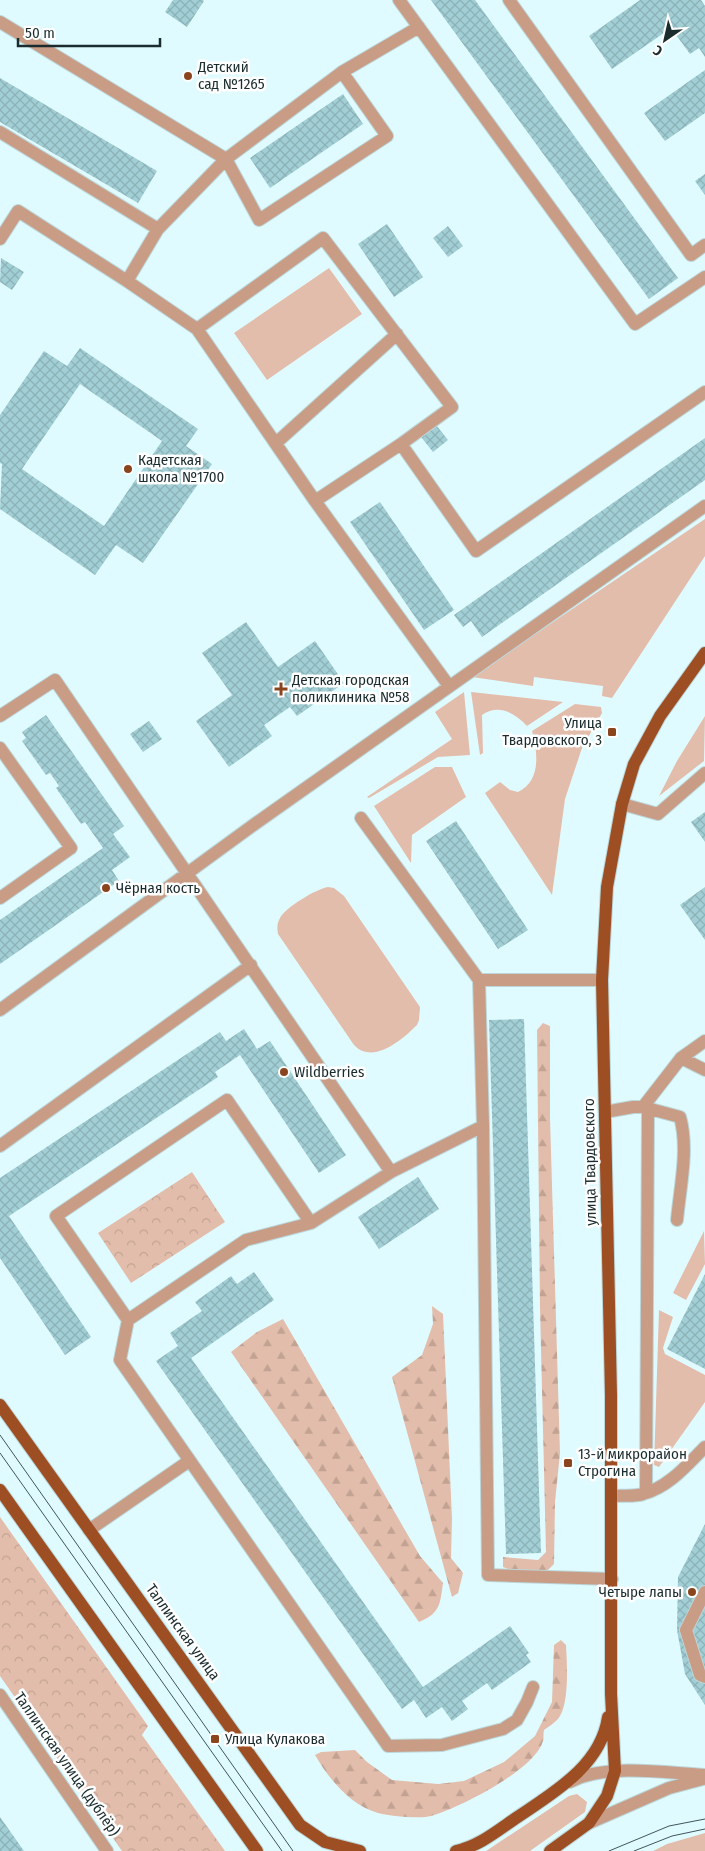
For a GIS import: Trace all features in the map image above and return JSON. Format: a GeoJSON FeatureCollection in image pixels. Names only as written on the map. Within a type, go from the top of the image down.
{"type":"FeatureCollection","features":[{"type":"Feature","properties":{"kind":"main road","name":"улица Твардовского"},"geometry":{"type":"LineString","coordinates":[[550,1851],[589,1823],[607,1796],[615,1771],[611,1694],[612,1496],[602,980],[606,900],[622,804],[631,772],[647,738],[667,706],[705,653]]}},
{"type":"Feature","properties":{"kind":"main road","name":"Таллинская улица"},"geometry":{"type":"LineString","coordinates":[[0,1405],[300,1825],[325,1842],[360,1851]]}},
{"type":"Feature","properties":{"kind":"main road"},"geometry":{"type":"LineString","coordinates":[[0,1490],[257,1851]]}},
{"type":"Feature","properties":{"kind":"main road","name":"улица Твардовского"},"geometry":{"type":"LineString","coordinates":[[456,1851],[485,1839],[562,1786],[576,1774],[596,1750],[608,1722],[611,1694]]}},
{"type":"Feature","properties":{"kind":"street"},"geometry":{"type":"LineString","coordinates":[[399,0],[635,324],[705,276]]}},
{"type":"Feature","properties":{"kind":"street"},"geometry":{"type":"LineString","coordinates":[[509,0],[691,255],[705,245]]}},
{"type":"Feature","properties":{"kind":"street"},"geometry":{"type":"LineString","coordinates":[[0,22],[226,159],[260,220],[388,136],[342,72]]}},
{"type":"Feature","properties":{"kind":"street"},"geometry":{"type":"LineString","coordinates":[[127,281],[158,229],[226,159],[342,72],[419,27]]}},
{"type":"Feature","properties":{"kind":"street"},"geometry":{"type":"LineString","coordinates":[[0,132],[158,229]]}},
{"type":"Feature","properties":{"kind":"street"},"geometry":{"type":"LineString","coordinates":[[0,239],[18,211],[127,281],[197,329],[316,501],[448,686]]}},
{"type":"Feature","properties":{"kind":"street"},"geometry":{"type":"LineString","coordinates":[[197,329],[323,238],[452,407],[402,444],[316,501]]}},
{"type":"Feature","properties":{"kind":"street"},"geometry":{"type":"LineString","coordinates":[[276,443],[397,334]]}},
{"type":"Feature","properties":{"kind":"street"},"geometry":{"type":"LineString","coordinates":[[402,444],[476,551],[705,392]]}},
{"type":"Feature","properties":{"kind":"street"},"geometry":{"type":"LineString","coordinates":[[0,1010],[448,686],[705,506]]}},
{"type":"Feature","properties":{"kind":"street"},"geometry":{"type":"LineString","coordinates":[[0,716],[55,680],[391,1172]]}},
{"type":"Feature","properties":{"kind":"street"},"geometry":{"type":"LineString","coordinates":[[0,748],[71,848],[0,898]]}},
{"type":"Feature","properties":{"kind":"street"},"geometry":{"type":"LineString","coordinates":[[622,804],[658,814],[705,773]]}},
{"type":"Feature","properties":{"kind":"street"},"geometry":{"type":"LineString","coordinates":[[361,818],[479,980],[483,1126],[488,1575],[612,1579]]}},
{"type":"Feature","properties":{"kind":"street"},"geometry":{"type":"LineString","coordinates":[[0,1146],[251,965]]}},
{"type":"Feature","properties":{"kind":"street"},"geometry":{"type":"LineString","coordinates":[[479,980],[602,980]]}},
{"type":"Feature","properties":{"kind":"street"},"geometry":{"type":"LineString","coordinates":[[646,1493],[646,1107],[681,1058],[705,1041]]}},
{"type":"Feature","properties":{"kind":"street"},"geometry":{"type":"LineString","coordinates":[[681,1058],[705,1070]]}},
{"type":"Feature","properties":{"kind":"street"},"geometry":{"type":"LineString","coordinates":[[128,1320],[56,1216],[227,1100],[311,1223]]}},
{"type":"Feature","properties":{"kind":"street"},"geometry":{"type":"LineString","coordinates":[[605,1112],[646,1107],[680,1117],[683,1128],[677,1220]]}},
{"type":"Feature","properties":{"kind":"street"},"geometry":{"type":"LineString","coordinates":[[483,1126],[391,1172],[311,1223],[246,1240],[128,1320],[120,1360],[388,1746],[442,1745],[504,1729],[517,1720],[528,1702],[533,1687]]}},
{"type":"Feature","properties":{"kind":"street"},"geometry":{"type":"LineString","coordinates":[[612,1496],[646,1493],[672,1479],[705,1447]]}},
{"type":"Feature","properties":{"kind":"street"},"geometry":{"type":"LineString","coordinates":[[89,1530],[189,1462]]}},
{"type":"Feature","properties":{"kind":"street"},"geometry":{"type":"LineString","coordinates":[[705,1592],[686,1630],[700,1675],[705,1677]]}},
{"type":"Feature","properties":{"kind":"street","name":"Таллинская улица (дублёр)"},"geometry":{"type":"LineString","coordinates":[[0,1695],[108,1851]]}},
{"type":"Feature","properties":{"kind":"street"},"geometry":{"type":"LineString","coordinates":[[562,1786],[584,1775],[615,1771],[705,1777]]}},
{"type":"Feature","properties":{"kind":"street"},"geometry":{"type":"LineString","coordinates":[[589,1823],[669,1788],[705,1777]]}},
{"type":"Feature","properties":{"kind":"green space"},"geometry":{"type":"Polygon","coordinates":[[[329,268],[362,314],[267,380],[234,333],[329,268]]]}},
{"type":"Feature","properties":{"kind":"green space"},"geometry":{"type":"Polygon","coordinates":[[[705,519],[705,556],[612,698],[602,696],[603,686],[534,677],[533,686],[472,677],[705,519]]]}},
{"type":"Feature","properties":{"kind":"green space"},"geometry":{"type":"Polygon","coordinates":[[[464,692],[470,755],[438,757],[369,798],[367,797],[452,739],[435,712],[464,692]]]}},
{"type":"Feature","properties":{"kind":"green space"},"geometry":{"type":"Polygon","coordinates":[[[471,692],[563,702],[527,726],[517,717],[506,711],[494,710],[482,715],[483,753],[480,755],[471,692]]]}},
{"type":"Feature","properties":{"kind":"green space"},"geometry":{"type":"Polygon","coordinates":[[[575,704],[601,707],[602,713],[582,748],[565,799],[552,895],[485,793],[500,782],[510,790],[518,792],[525,787],[531,781],[536,766],[536,748],[532,731],[575,704]]]}},
{"type":"Feature","properties":{"kind":"green space"},"geometry":{"type":"Polygon","coordinates":[[[705,716],[704,761],[659,796],[677,761],[705,716]]]}},
{"type":"Feature","properties":{"kind":"green space"},"geometry":{"type":"Polygon","coordinates":[[[435,767],[452,767],[466,797],[412,835],[411,863],[374,806],[435,767]]]}},
{"type":"Feature","properties":{"kind":"green space"},"geometry":{"type":"Polygon","coordinates":[[[328,887],[334,888],[344,896],[420,1007],[417,1025],[404,1037],[387,1048],[370,1052],[354,1045],[278,934],[279,920],[288,909],[309,895],[328,887]]]}},
{"type":"Feature","properties":{"kind":"green space"},"geometry":{"type":"Polygon","coordinates":[[[543,1023],[550,1026],[550,1118],[560,1453],[555,1502],[554,1564],[546,1572],[513,1571],[503,1567],[503,1557],[538,1560],[546,1552],[540,1308],[537,1030],[543,1023]]]}},
{"type":"Feature","properties":{"kind":"green space"},"geometry":{"type":"Polygon","coordinates":[[[192,1172],[225,1222],[131,1283],[98,1233],[192,1172]]]}},
{"type":"Feature","properties":{"kind":"green space"},"geometry":{"type":"Polygon","coordinates":[[[704,1231],[705,1264],[686,1300],[673,1293],[704,1231]]]}},
{"type":"Feature","properties":{"kind":"green space"},"geometry":{"type":"Polygon","coordinates":[[[432,1306],[443,1314],[452,1519],[451,1558],[463,1573],[458,1593],[452,1597],[392,1377],[422,1355],[433,1324],[432,1306]]]}},
{"type":"Feature","properties":{"kind":"green space"},"geometry":{"type":"Polygon","coordinates":[[[659,1310],[673,1317],[663,1348],[665,1354],[705,1375],[705,1402],[659,1467],[654,1465],[659,1310]]]}},
{"type":"Feature","properties":{"kind":"green space"},"geometry":{"type":"Polygon","coordinates":[[[283,1319],[420,1556],[443,1583],[438,1607],[426,1619],[419,1622],[231,1352],[257,1332],[283,1319]]]}},
{"type":"Feature","properties":{"kind":"green space"},"geometry":{"type":"Polygon","coordinates":[[[0,1517],[148,1726],[142,1735],[225,1851],[122,1851],[0,1676],[0,1517]]]}},
{"type":"Feature","properties":{"kind":"green space"},"geometry":{"type":"Polygon","coordinates":[[[561,1640],[566,1645],[567,1673],[566,1695],[561,1714],[557,1720],[544,1730],[543,1741],[537,1752],[526,1764],[494,1786],[459,1805],[426,1817],[404,1817],[378,1813],[358,1804],[341,1790],[315,1755],[321,1752],[355,1750],[367,1762],[392,1780],[438,1784],[464,1781],[504,1762],[535,1736],[552,1702],[554,1645],[561,1640]]]}},
{"type":"Feature","properties":{"kind":"green space"},"geometry":{"type":"Polygon","coordinates":[[[577,1794],[587,1802],[585,1812],[530,1851],[486,1851],[569,1796],[577,1794]]]}},
{"type":"Feature","properties":{"kind":"green space"},"geometry":{"type":"Polygon","coordinates":[[[705,1833],[705,1851],[653,1851],[667,1844],[705,1833]]]}},
{"type":"Feature","properties":{"kind":"building"},"geometry":{"type":"Polygon","coordinates":[[[173,0],[204,1],[187,27],[165,12],[173,0]]]}},
{"type":"Feature","properties":{"kind":"building"},"geometry":{"type":"Polygon","coordinates":[[[431,0],[475,0],[678,278],[649,299],[431,0]]]}},
{"type":"Feature","properties":{"kind":"building"},"geometry":{"type":"Polygon","coordinates":[[[640,0],[701,0],[705,6],[705,57],[699,48],[690,54],[671,28],[612,69],[589,36],[640,0]]]}},
{"type":"Feature","properties":{"kind":"building"},"geometry":{"type":"Polygon","coordinates":[[[705,70],[705,113],[665,141],[644,113],[705,70]]]}},
{"type":"Feature","properties":{"kind":"building"},"geometry":{"type":"Polygon","coordinates":[[[0,78],[157,171],[138,203],[0,122],[0,78]]]}},
{"type":"Feature","properties":{"kind":"building"},"geometry":{"type":"Polygon","coordinates":[[[343,94],[363,124],[270,188],[250,158],[343,94]]]}},
{"type":"Feature","properties":{"kind":"building"},"geometry":{"type":"Polygon","coordinates":[[[705,174],[705,195],[695,181],[705,174]]]}},
{"type":"Feature","properties":{"kind":"building"},"geometry":{"type":"Polygon","coordinates":[[[387,224],[423,277],[394,297],[358,244],[387,224]]]}},
{"type":"Feature","properties":{"kind":"building"},"geometry":{"type":"Polygon","coordinates":[[[448,226],[463,246],[448,257],[433,238],[448,226]]]}},
{"type":"Feature","properties":{"kind":"building"},"geometry":{"type":"Polygon","coordinates":[[[1,258],[24,272],[12,290],[0,282],[1,258]]]}},
{"type":"Feature","properties":{"kind":"building"},"geometry":{"type":"Polygon","coordinates":[[[80,348],[198,429],[186,446],[212,464],[143,563],[116,545],[95,575],[0,509],[2,464],[0,463],[0,415],[44,351],[67,366],[80,348]],[[80,384],[22,469],[104,526],[162,441],[80,384]]]}},
{"type":"Feature","properties":{"kind":"building"},"geometry":{"type":"Polygon","coordinates":[[[436,425],[448,440],[433,452],[421,437],[436,425]]]}},
{"type":"Feature","properties":{"kind":"building"},"geometry":{"type":"Polygon","coordinates":[[[705,438],[705,480],[482,637],[471,621],[463,627],[454,615],[705,438]]]}},
{"type":"Feature","properties":{"kind":"building"},"geometry":{"type":"Polygon","coordinates":[[[380,502],[454,610],[424,630],[350,522],[380,502]]]}},
{"type":"Feature","properties":{"kind":"building","name":"Детская городская поликлиника №58"},"geometry":{"type":"Polygon","coordinates":[[[246,622],[278,667],[315,641],[344,683],[297,716],[290,707],[264,725],[272,736],[229,767],[196,721],[232,695],[202,653],[246,622]]]}},
{"type":"Feature","properties":{"kind":"building"},"geometry":{"type":"Polygon","coordinates":[[[46,715],[124,826],[113,834],[130,857],[112,870],[119,881],[0,964],[0,920],[103,848],[85,822],[81,824],[56,788],[59,786],[50,773],[46,775],[22,741],[26,738],[22,732],[46,715]]]}},
{"type":"Feature","properties":{"kind":"building"},"geometry":{"type":"Polygon","coordinates":[[[149,721],[162,739],[143,752],[130,734],[149,721]]]}},
{"type":"Feature","properties":{"kind":"building"},"geometry":{"type":"Polygon","coordinates":[[[705,812],[705,842],[691,822],[705,812]]]}},
{"type":"Feature","properties":{"kind":"building"},"geometry":{"type":"Polygon","coordinates":[[[456,821],[528,930],[498,949],[426,841],[456,821]]]}},
{"type":"Feature","properties":{"kind":"building"},"geometry":{"type":"Polygon","coordinates":[[[705,887],[705,940],[680,905],[705,887]]]}},
{"type":"Feature","properties":{"kind":"building"},"geometry":{"type":"Polygon","coordinates":[[[524,1019],[541,1553],[506,1554],[489,1020],[524,1019]]]}},
{"type":"Feature","properties":{"kind":"building"},"geometry":{"type":"Polygon","coordinates":[[[244,1029],[257,1049],[270,1041],[346,1155],[319,1173],[240,1055],[215,1072],[218,1077],[9,1216],[91,1337],[65,1355],[0,1258],[0,1178],[220,1032],[226,1041],[244,1029]]]}},
{"type":"Feature","properties":{"kind":"building"},"geometry":{"type":"Polygon","coordinates":[[[418,1177],[439,1209],[379,1249],[358,1217],[418,1177]]]}},
{"type":"Feature","properties":{"kind":"building"},"geometry":{"type":"Polygon","coordinates":[[[254,1272],[274,1300],[191,1358],[423,1687],[510,1626],[529,1653],[526,1655],[531,1662],[492,1690],[487,1683],[462,1701],[468,1709],[452,1721],[442,1707],[426,1718],[414,1700],[402,1709],[156,1361],[178,1346],[170,1333],[202,1311],[195,1302],[231,1276],[237,1284],[254,1272]]]}},
{"type":"Feature","properties":{"kind":"building"},"geometry":{"type":"Polygon","coordinates":[[[705,1274],[705,1369],[667,1349],[705,1274]]]}},
{"type":"Feature","properties":{"kind":"building"},"geometry":{"type":"Polygon","coordinates":[[[705,1524],[705,1705],[685,1674],[677,1630],[678,1577],[705,1524]]]}},
{"type":"Feature","properties":{"kind":"building"},"geometry":{"type":"Polygon","coordinates":[[[0,1817],[24,1851],[0,1851],[0,1817]]]}},
{"type":"Feature","properties":{"kind":"tram line"},"geometry":{"type":"LineString","coordinates":[[0,1435],[293,1851]]}},
{"type":"Feature","properties":{"kind":"tram line"},"geometry":{"type":"LineString","coordinates":[[0,1453],[282,1851]]}},
{"type":"Feature","properties":{"kind":"tram line"},"geometry":{"type":"LineString","coordinates":[[609,1851],[669,1826],[705,1819]]}},
{"type":"Feature","properties":{"kind":"tram line"},"geometry":{"type":"LineString","coordinates":[[634,1851],[672,1836],[705,1829]]}},
{"type":"Feature","properties":{"kind":"place","name":"Детский сад №1265"},"geometry":{"type":"Point","coordinates":[188,76]}},
{"type":"Feature","properties":{"kind":"place","name":"Кадетская школа №1700"},"geometry":{"type":"Point","coordinates":[128,469]}},
{"type":"Feature","properties":{"kind":"place","name":"Детская городская поликлиника №58"},"geometry":{"type":"Point","coordinates":[281,689]}},
{"type":"Feature","properties":{"kind":"place","name":"Улица Твардовского, 3"},"geometry":{"type":"Point","coordinates":[612,732]}},
{"type":"Feature","properties":{"kind":"place","name":"Чёрная кость"},"geometry":{"type":"Point","coordinates":[106,888]}},
{"type":"Feature","properties":{"kind":"place","name":"Wildberries"},"geometry":{"type":"Point","coordinates":[284,1072]}},
{"type":"Feature","properties":{"kind":"place","name":"13-й микрорайон Строгина"},"geometry":{"type":"Point","coordinates":[568,1463]}},
{"type":"Feature","properties":{"kind":"place","name":"Четыре лапы"},"geometry":{"type":"Point","coordinates":[692,1592]}},
{"type":"Feature","properties":{"kind":"place","name":"Улица Кулакова"},"geometry":{"type":"Point","coordinates":[215,1739]}}]}
